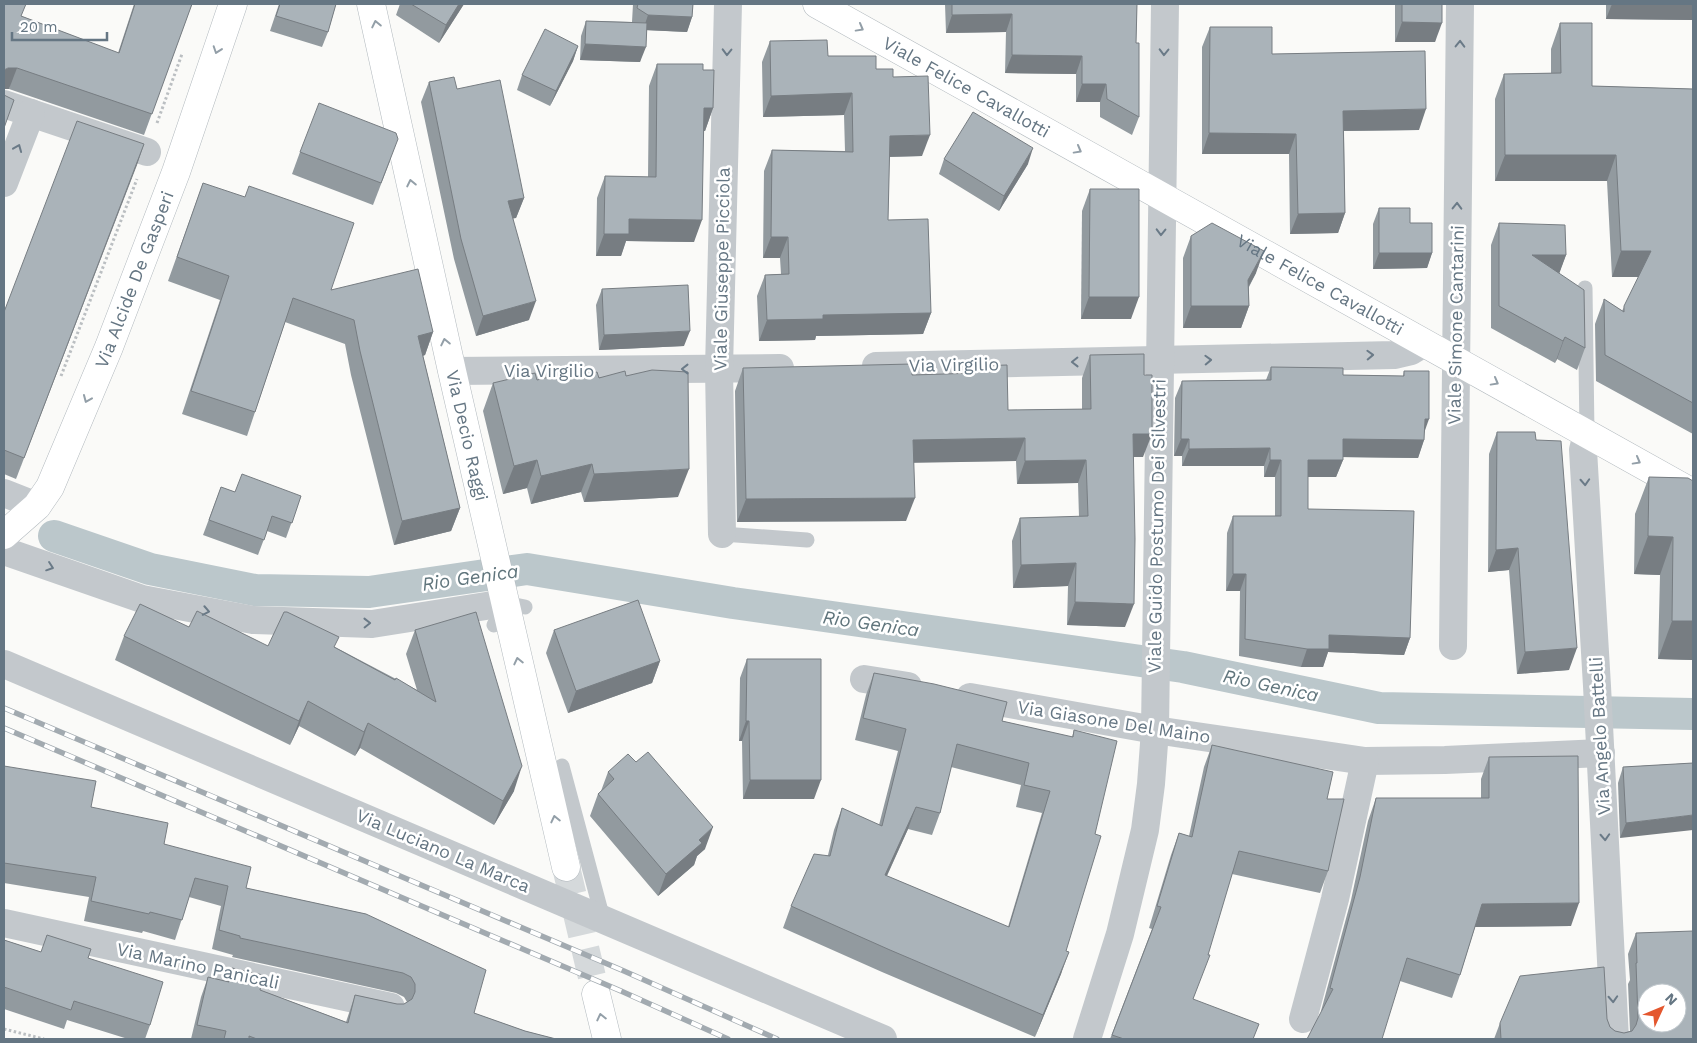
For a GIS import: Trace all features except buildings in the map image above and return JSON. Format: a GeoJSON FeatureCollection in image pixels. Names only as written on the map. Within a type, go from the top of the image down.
{"type":"FeatureCollection","features":[{"type":"Feature","properties":{"kind":"street","name":"Via Alcide De Gasperi"},"geometry":{"type":"LineString","coordinates":[[4,535],[38,506],[50,487],[109,347],[176,172],[233,4]]}},
{"type":"Feature","properties":{"kind":"street","name":"Via Decio Raggi"},"geometry":{"type":"LineString","coordinates":[[372,4],[452,372],[566,867]]}},
{"type":"Feature","properties":{"kind":"street","name":"Viale Giuseppe Picciola"},"geometry":{"type":"LineString","coordinates":[[722,534],[719,369],[728,4]]}},
{"type":"Feature","properties":{"kind":"street","name":"Viale Felice Cavallotti"},"geometry":{"type":"LineString","coordinates":[[817,4],[1693,493]]}},
{"type":"Feature","properties":{"kind":"street","name":"Viale Guido Postumo Dei Silvestri"},"geometry":{"type":"LineString","coordinates":[[1087,1039],[1120,934],[1145,830],[1151,784],[1156,694],[1165,4]]}},
{"type":"Feature","properties":{"kind":"street","name":"Viale Simone Cantarini"},"geometry":{"type":"LineString","coordinates":[[1453,646],[1460,4]]}},
{"type":"Feature","properties":{"kind":"street"},"geometry":{"type":"LineString","coordinates":[[4,104],[147,152]]}},
{"type":"Feature","properties":{"kind":"street"},"geometry":{"type":"LineString","coordinates":[[4,183],[31,113]]}},
{"type":"Feature","properties":{"kind":"street","name":"Via Virgilio"},"geometry":{"type":"LineString","coordinates":[[856,366],[1394,355],[1411,351],[1424,343]]}},
{"type":"Feature","properties":{"kind":"street","name":"Via Virgilio"},"geometry":{"type":"LineString","coordinates":[[452,372],[807,367]]}},
{"type":"Feature","properties":{"kind":"street","name":"Via Angelo Battelli"},"geometry":{"type":"LineString","coordinates":[[1587,434],[1583,450],[1601,753],[1615,1039]]}},
{"type":"Feature","properties":{"kind":"street"},"geometry":{"type":"LineString","coordinates":[[4,493],[38,506]]}},
{"type":"Feature","properties":{"kind":"street"},"geometry":{"type":"LineString","coordinates":[[4,551],[142,599],[253,620],[372,624],[506,606]]}},
{"type":"Feature","properties":{"kind":"street","name":"Via Luciano La Marca"},"geometry":{"type":"LineString","coordinates":[[4,664],[883,1039]]}},
{"type":"Feature","properties":{"kind":"street","name":"Via Giasone Del Maino"},"geometry":{"type":"LineString","coordinates":[[864,679],[1155,730],[1365,760],[1445,760],[1601,753]]}},
{"type":"Feature","properties":{"kind":"street"},"geometry":{"type":"LineString","coordinates":[[1303,1019],[1335,899],[1365,760]]}},
{"type":"Feature","properties":{"kind":"street","name":"Via Marino Panicali"},"geometry":{"type":"LineString","coordinates":[[4,923],[393,1008]]}},
{"type":"Feature","properties":{"kind":"street"},"geometry":{"type":"LineString","coordinates":[[596,994],[606,1039]]}},
{"type":"Feature","properties":{"kind":"lane"},"geometry":{"type":"LineString","coordinates":[[1585,288],[1587,434]]}},
{"type":"Feature","properties":{"kind":"lane"},"geometry":{"type":"LineString","coordinates":[[722,534],[808,540]]}},
{"type":"Feature","properties":{"kind":"lane"},"geometry":{"type":"LineString","coordinates":[[562,766],[603,919]]}},
{"type":"Feature","properties":{"kind":"path"},"geometry":{"type":"LineString","coordinates":[[58,384],[147,152],[183,50]]}},
{"type":"Feature","properties":{"kind":"path"},"geometry":{"type":"LineString","coordinates":[[4,1029],[44,1039]]}},
{"type":"Feature","properties":{"kind":"waterway","name":"Rio Genica"},"geometry":{"type":"LineString","coordinates":[[54,536],[150,569],[255,590],[369,592],[527,569],[733,603],[1183,667],[1379,708],[1693,714]]}},
{"type":"Feature","properties":{"kind":"tunnel"},"geometry":{"type":"LineString","coordinates":[[566,867],[596,994]]}},
{"type":"Feature","properties":{"kind":"railway"},"geometry":{"type":"LineString","coordinates":[[4,708],[624,971],[777,1039]]}},
{"type":"Feature","properties":{"kind":"railway"},"geometry":{"type":"LineString","coordinates":[[4,728],[621,991],[728,1039]]}}]}
